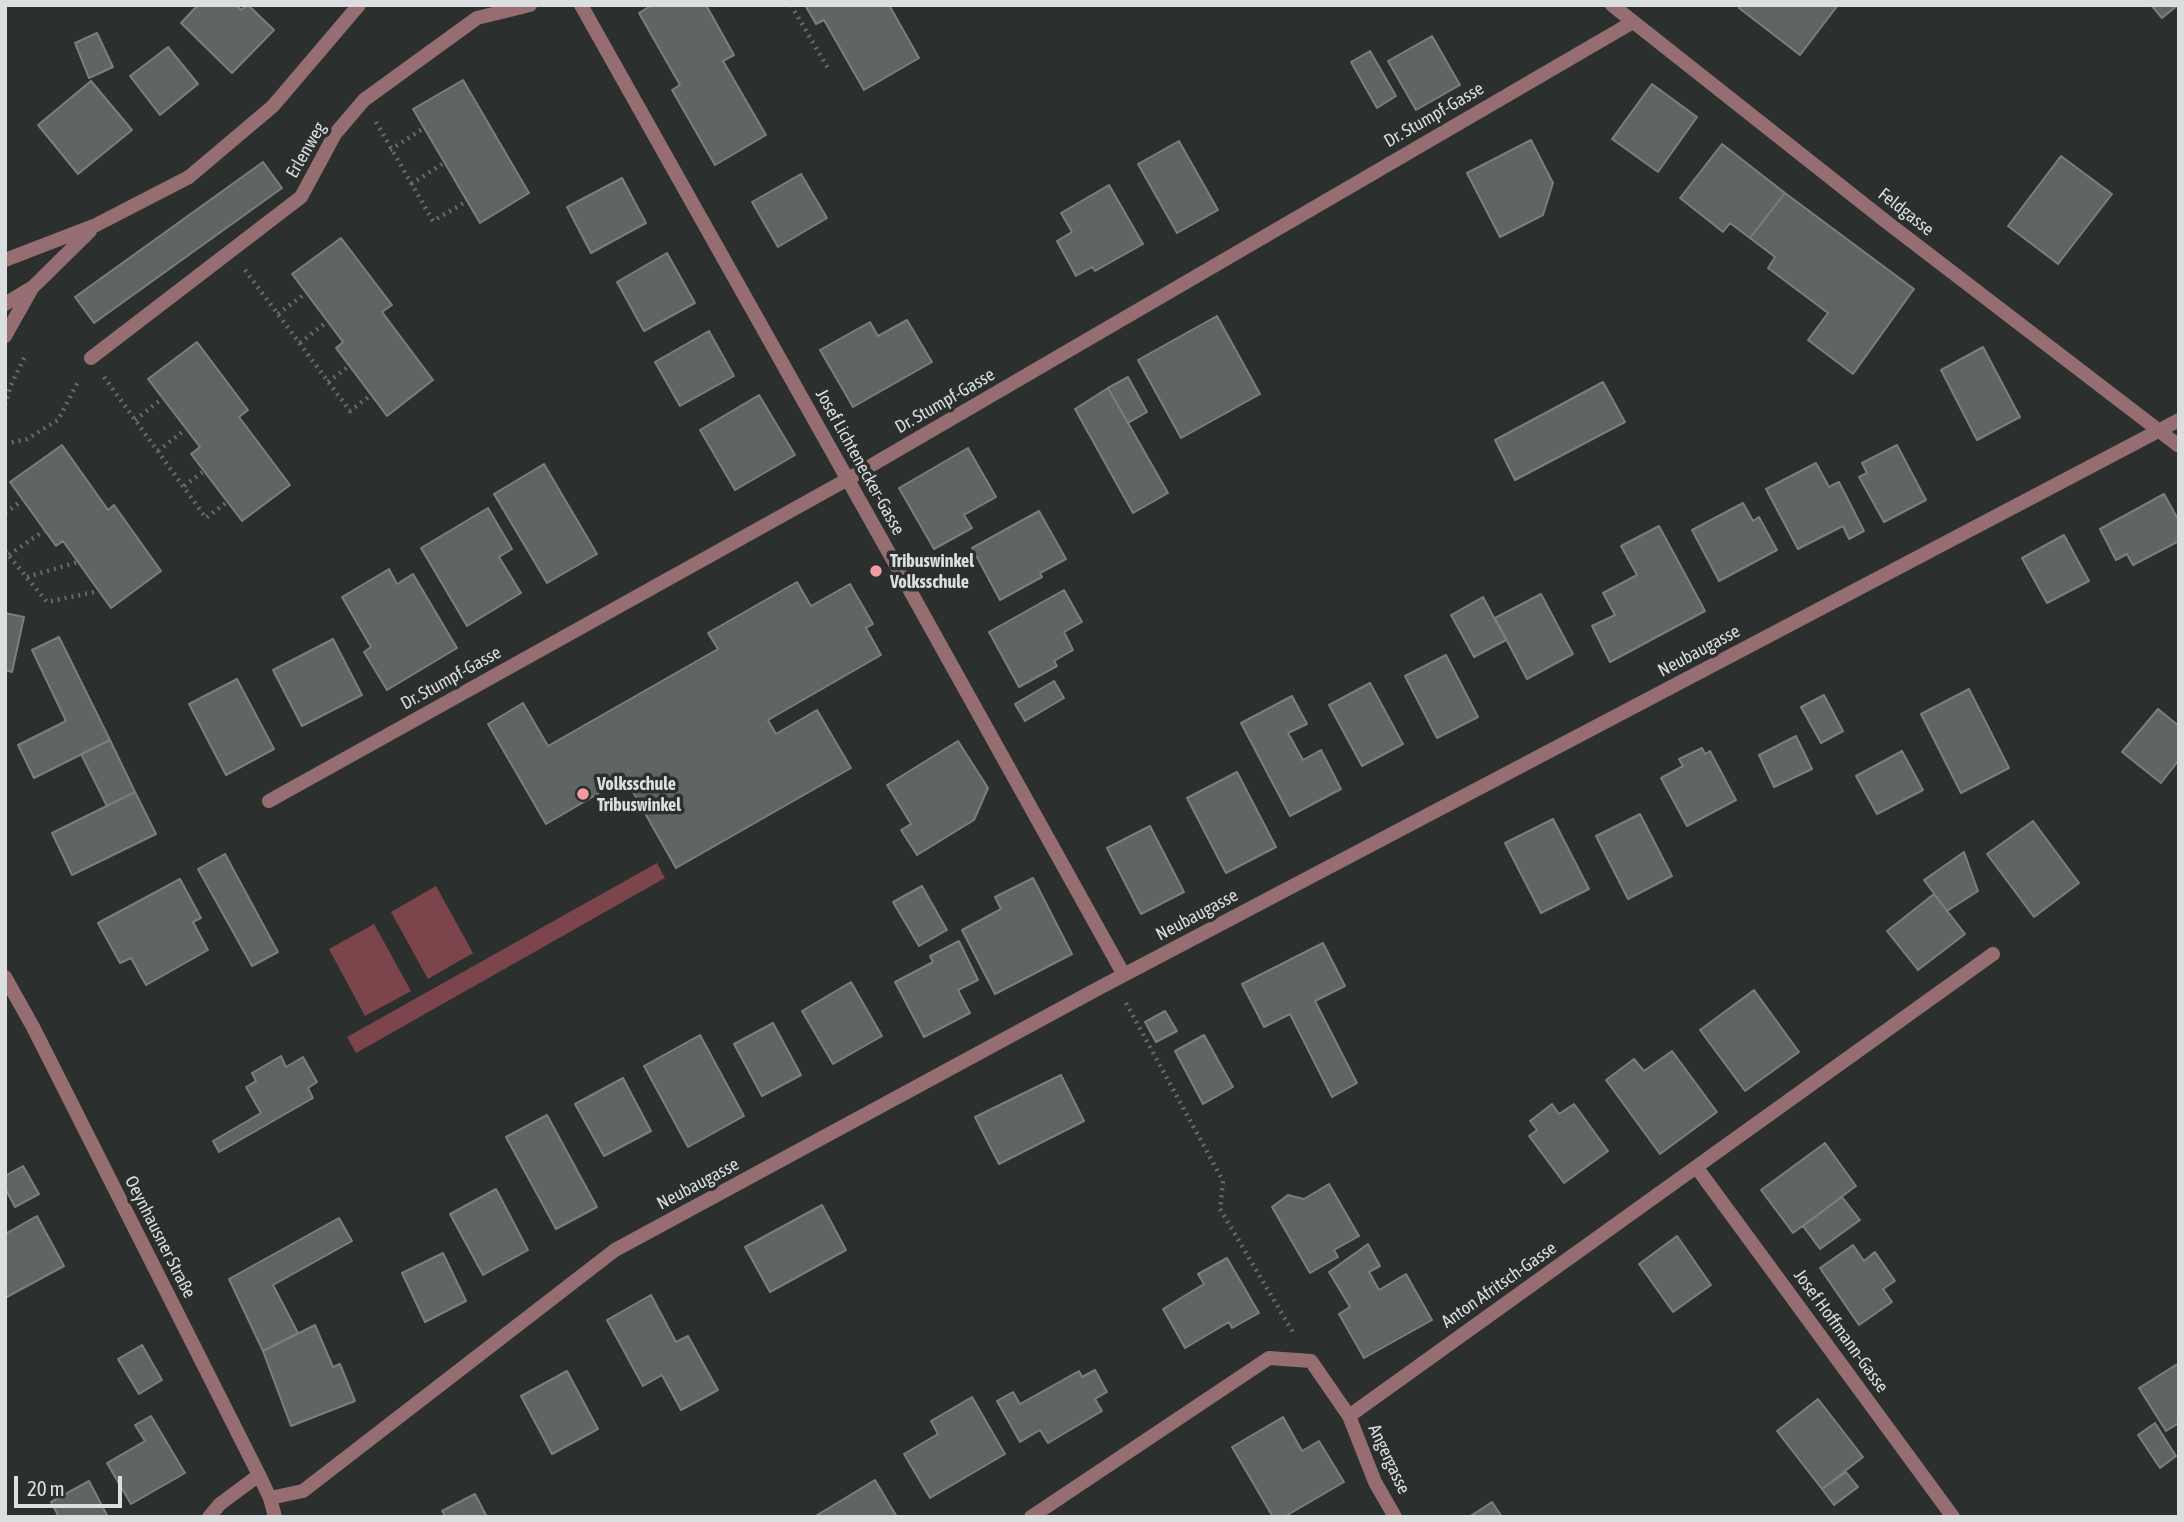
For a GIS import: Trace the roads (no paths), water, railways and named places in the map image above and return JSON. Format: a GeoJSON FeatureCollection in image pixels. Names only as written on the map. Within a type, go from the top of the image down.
{"type":"FeatureCollection","features":[{"type":"Feature","properties":{"kind":"street"},"geometry":{"type":"LineString","coordinates":[[5,260],[96,225],[189,177],[273,106],[359,5]]}},
{"type":"Feature","properties":{"kind":"street","name":"Erlenweg"},"geometry":{"type":"LineString","coordinates":[[91,358],[301,197],[335,134],[364,100],[477,18],[530,5]]}},
{"type":"Feature","properties":{"kind":"street","name":"Josef Lichtenecker-Gasse"},"geometry":{"type":"LineString","coordinates":[[581,5],[1124,975]]}},
{"type":"Feature","properties":{"kind":"street","name":"Feldgasse"},"geometry":{"type":"LineString","coordinates":[[1612,5],[1884,220],[2179,446]]}},
{"type":"Feature","properties":{"kind":"street","name":"Dr. Stumpf-Gasse"},"geometry":{"type":"LineString","coordinates":[[269,801],[848,479],[1633,22]]}},
{"type":"Feature","properties":{"kind":"street"},"geometry":{"type":"LineString","coordinates":[[5,304],[33,287],[96,225]]}},
{"type":"Feature","properties":{"kind":"street"},"geometry":{"type":"LineString","coordinates":[[5,336],[33,287]]}},
{"type":"Feature","properties":{"kind":"street","name":"Neubaugasse"},"geometry":{"type":"LineString","coordinates":[[270,1499],[303,1491],[615,1250],[1124,975],[2179,420]]}},
{"type":"Feature","properties":{"kind":"street","name":"Anton Afritsch-Gasse"},"geometry":{"type":"LineString","coordinates":[[1349,1416],[1993,954]]}},
{"type":"Feature","properties":{"kind":"street","name":"Oeynhausner Straße"},"geometry":{"type":"LineString","coordinates":[[5,976],[260,1475],[275,1517]]}},
{"type":"Feature","properties":{"kind":"street","name":"Josef Hoffmann-Gasse"},"geometry":{"type":"LineString","coordinates":[[1698,1168],[1953,1517]]}},
{"type":"Feature","properties":{"kind":"street"},"geometry":{"type":"LineString","coordinates":[[1031,1517],[1269,1358],[1311,1362],[1349,1416]]}},
{"type":"Feature","properties":{"kind":"street","name":"Angergasse"},"geometry":{"type":"LineString","coordinates":[[1349,1416],[1376,1482],[1395,1517]]}},
{"type":"Feature","properties":{"kind":"street"},"geometry":{"type":"LineString","coordinates":[[209,1517],[220,1504],[260,1475]]}},
{"type":"Feature","properties":{"kind":"place","name":"Tribuswinkel Volksschule"},"geometry":{"type":"Point","coordinates":[876,571]}},
{"type":"Feature","properties":{"kind":"place","name":"Volksschule Tribuswinkel"},"geometry":{"type":"Point","coordinates":[583,794]}}]}
